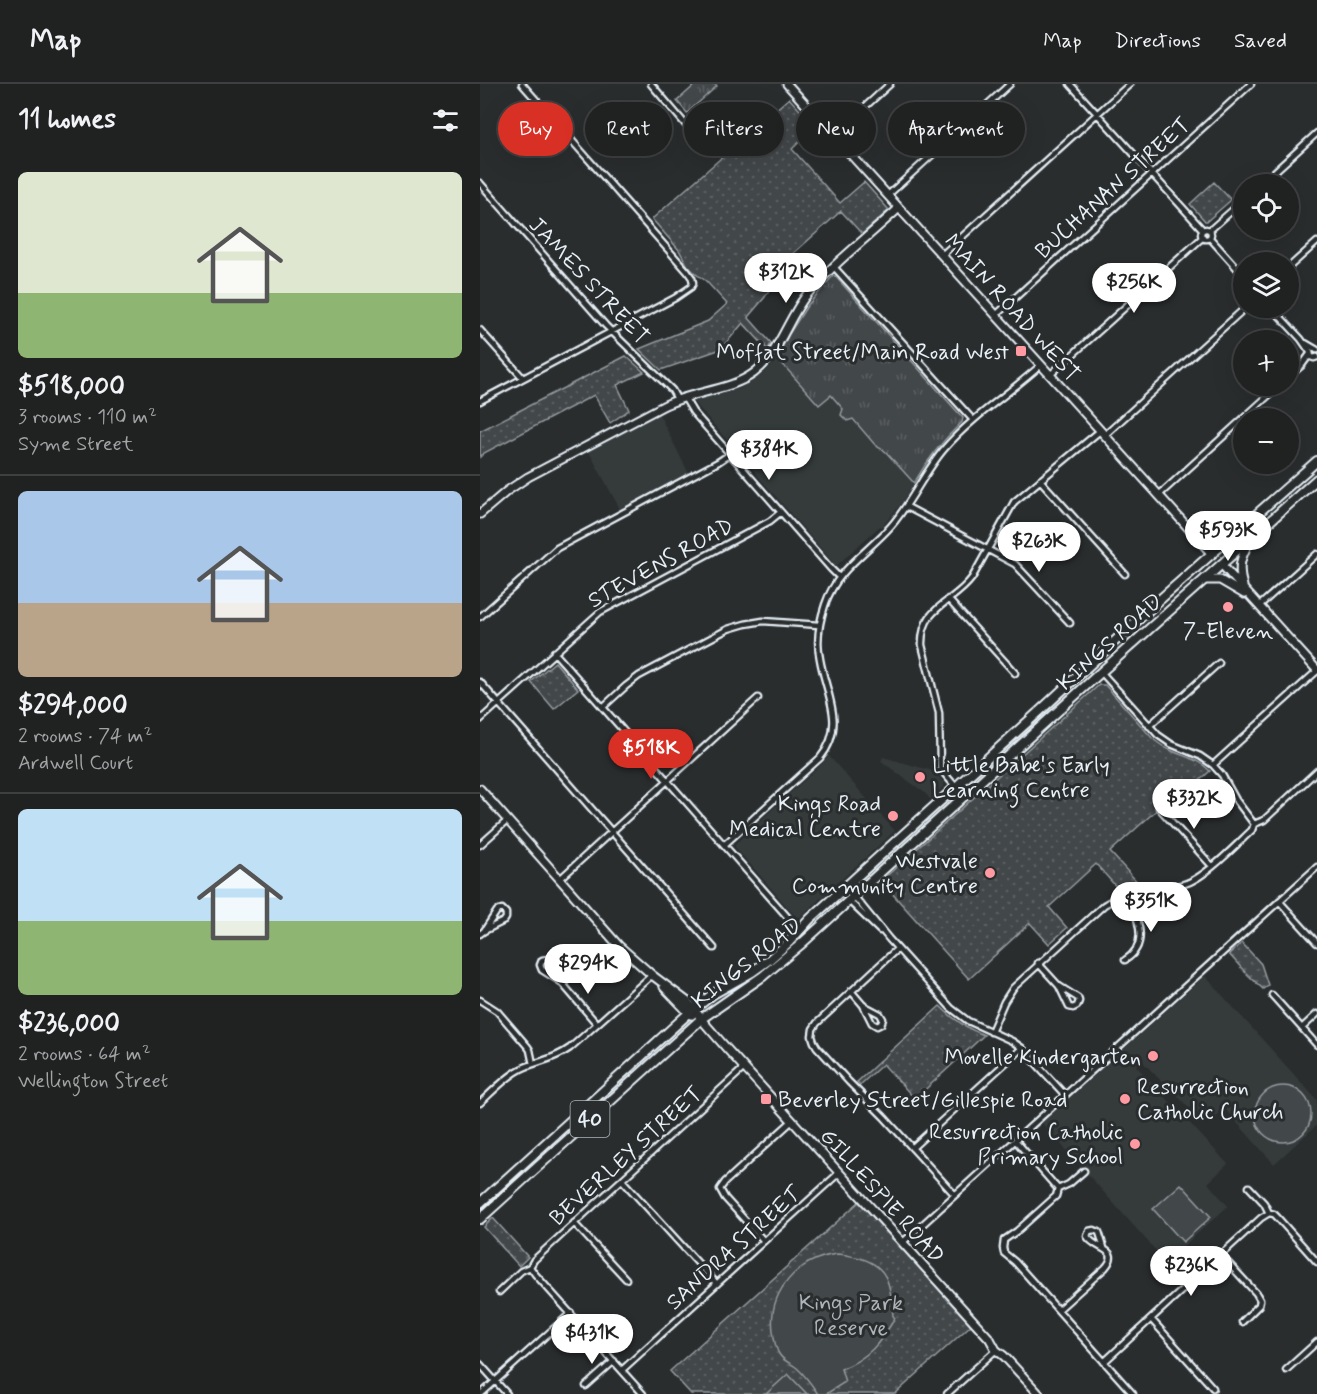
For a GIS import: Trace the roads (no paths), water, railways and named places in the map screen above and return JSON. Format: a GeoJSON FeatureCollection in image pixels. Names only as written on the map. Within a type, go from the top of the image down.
{"type":"FeatureCollection","features":[{"type":"Feature","properties":{"kind":"main road","name":"40"},"geometry":{"type":"LineString","coordinates":[[1212,554],[1317,460]]}},
{"type":"Feature","properties":{"kind":"main road","name":"40"},"geometry":{"type":"LineString","coordinates":[[1221,564],[1317,479]]}},
{"type":"Feature","properties":{"kind":"main road"},"geometry":{"type":"LineString","coordinates":[[1212,554],[1221,564]]}},
{"type":"Feature","properties":{"kind":"main road","name":"KINGS ROAD"},"geometry":{"type":"LineString","coordinates":[[480,1203],[692,1010],[770,959],[842,890],[1212,554]]}},
{"type":"Feature","properties":{"kind":"main road","name":"KINGS ROAD"},"geometry":{"type":"LineString","coordinates":[[480,1218],[701,1019],[763,976],[851,899],[1221,564]]}},
{"type":"Feature","properties":{"kind":"main road"},"geometry":{"type":"LineString","coordinates":[[1092,663],[1101,672]]}},
{"type":"Feature","properties":{"kind":"main road"},"geometry":{"type":"LineString","coordinates":[[956,787],[964,795]]}},
{"type":"Feature","properties":{"kind":"main road"},"geometry":{"type":"LineString","coordinates":[[842,890],[851,899]]}},
{"type":"Feature","properties":{"kind":"street"},"geometry":{"type":"LineString","coordinates":[[480,401],[675,298],[692,285],[692,278],[687,271],[522,84]]}},
{"type":"Feature","properties":{"kind":"street"},"geometry":{"type":"LineString","coordinates":[[651,84],[684,122]]}},
{"type":"Feature","properties":{"kind":"street","name":"MAIN ROAD WEST"},"geometry":{"type":"LineString","coordinates":[[788,84],[804,102]]}},
{"type":"Feature","properties":{"kind":"street"},"geometry":{"type":"LineString","coordinates":[[870,102],[890,84]]}},
{"type":"Feature","properties":{"kind":"street"},"geometry":{"type":"LineString","coordinates":[[888,195],[1010,84]]}},
{"type":"Feature","properties":{"kind":"street"},"geometry":{"type":"LineString","coordinates":[[1070,84],[1203,230],[1203,237]]}},
{"type":"Feature","properties":{"kind":"street"},"geometry":{"type":"LineString","coordinates":[[942,255],[1130,84]]}},
{"type":"Feature","properties":{"kind":"street","name":"BUCHANAN STREET"},"geometry":{"type":"LineString","coordinates":[[996,315],[1251,84]]}},
{"type":"Feature","properties":{"kind":"street"},"geometry":{"type":"LineString","coordinates":[[1272,174],[1317,133]]}},
{"type":"Feature","properties":{"kind":"street","name":"MAIN ROAD WEST"},"geometry":{"type":"LineString","coordinates":[[853,156],[1212,554]]}},
{"type":"Feature","properties":{"kind":"street","name":"JAMES STREET"},"geometry":{"type":"LineString","coordinates":[[480,183],[612,331],[681,398],[839,577]]}},
{"type":"Feature","properties":{"kind":"street"},"geometry":{"type":"LineString","coordinates":[[480,514],[528,477],[681,398],[737,382],[759,369],[772,354],[792,316],[804,299],[834,267],[899,208]]}},
{"type":"Feature","properties":{"kind":"street"},"geometry":{"type":"LineString","coordinates":[[1203,230],[1210,230],[1233,210]]}},
{"type":"Feature","properties":{"kind":"street"},"geometry":{"type":"LineString","coordinates":[[1210,230],[1212,234],[1210,238]]}},
{"type":"Feature","properties":{"kind":"street"},"geometry":{"type":"LineString","coordinates":[[1203,237],[1210,238],[1233,264]]}},
{"type":"Feature","properties":{"kind":"street"},"geometry":{"type":"LineString","coordinates":[[1050,375],[1203,237]]}},
{"type":"Feature","properties":{"kind":"street"},"geometry":{"type":"LineString","coordinates":[[1299,258],[1317,242]]}},
{"type":"Feature","properties":{"kind":"street"},"geometry":{"type":"LineString","coordinates":[[834,267],[973,420]]}},
{"type":"Feature","properties":{"kind":"street"},"geometry":{"type":"LineString","coordinates":[[956,787],[940,766],[939,713],[922,645],[924,628],[929,616],[969,583],[1014,501],[1103,433],[1234,318]]}},
{"type":"Feature","properties":{"kind":"street"},"geometry":{"type":"LineString","coordinates":[[1281,318],[1315,354],[1299,368]]}},
{"type":"Feature","properties":{"kind":"street"},"geometry":{"type":"LineString","coordinates":[[480,330],[523,378]]}},
{"type":"Feature","properties":{"kind":"street"},"geometry":{"type":"LineString","coordinates":[[724,845],[820,758],[830,743],[834,720],[819,657],[818,638],[819,625],[827,598],[839,577],[881,537],[907,507],[943,450],[973,420],[1041,365]]}},
{"type":"Feature","properties":{"kind":"street"},"geometry":{"type":"LineString","coordinates":[[1159,495],[1268,396]]}},
{"type":"Feature","properties":{"kind":"street"},"geometry":{"type":"LineString","coordinates":[[480,617],[557,548],[730,454]]}},
{"type":"Feature","properties":{"kind":"street"},"geometry":{"type":"LineString","coordinates":[[1040,480],[1125,574]]}},
{"type":"Feature","properties":{"kind":"street"},"geometry":{"type":"LineString","coordinates":[[907,507],[1011,561],[1070,623]]}},
{"type":"Feature","properties":{"kind":"street","name":"STEVENS ROAD"},"geometry":{"type":"LineString","coordinates":[[480,720],[605,609],[770,521],[781,512]]}},
{"type":"Feature","properties":{"kind":"street"},"geometry":{"type":"LineString","coordinates":[[1245,590],[1240,565],[1241,558],[1252,537]]}},
{"type":"Feature","properties":{"kind":"street"},"geometry":{"type":"LineString","coordinates":[[1257,603],[1317,554]]}},
{"type":"Feature","properties":{"kind":"street"},"geometry":{"type":"LineString","coordinates":[[1312,559],[1317,565]]}},
{"type":"Feature","properties":{"kind":"street"},"geometry":{"type":"LineString","coordinates":[[1213,765],[1317,670],[1221,564]]}},
{"type":"Feature","properties":{"kind":"street"},"geometry":{"type":"LineString","coordinates":[[1204,580],[1215,579],[1225,582],[1257,603]]}},
{"type":"Feature","properties":{"kind":"street"},"geometry":{"type":"LineString","coordinates":[[948,599],[1015,673]]}},
{"type":"Feature","properties":{"kind":"street"},"geometry":{"type":"LineString","coordinates":[[603,707],[639,676],[728,629],[763,621],[819,625]]}},
{"type":"Feature","properties":{"kind":"street"},"geometry":{"type":"LineString","coordinates":[[554,652],[799,930]]}},
{"type":"Feature","properties":{"kind":"street"},"geometry":{"type":"LineString","coordinates":[[1149,726],[1219,663]]}},
{"type":"Feature","properties":{"kind":"street"},"geometry":{"type":"LineString","coordinates":[[1101,672],[1158,735],[1213,765],[1254,824]]}},
{"type":"Feature","properties":{"kind":"street"},"geometry":{"type":"LineString","coordinates":[[480,682],[714,948]]}},
{"type":"Feature","properties":{"kind":"street"},"geometry":{"type":"LineString","coordinates":[[560,879],[758,698]]}},
{"type":"Feature","properties":{"kind":"street"},"geometry":{"type":"LineString","coordinates":[[991,1032],[1008,994],[1018,981],[1104,904],[1129,894],[1184,884],[1196,879],[1252,830],[1254,824],[1264,820],[1317,771]]}},
{"type":"Feature","properties":{"kind":"street","name":"GILLESPIE ROAD"},"geometry":{"type":"LineString","coordinates":[[480,789],[629,956],[701,1019],[990,1339],[996,1350],[1039,1394]]}},
{"type":"Feature","properties":{"kind":"street"},"geometry":{"type":"LineString","coordinates":[[1159,808],[1212,866]]}},
{"type":"Feature","properties":{"kind":"street"},"geometry":{"type":"LineString","coordinates":[[480,845],[508,820]]}},
{"type":"Feature","properties":{"kind":"street"},"geometry":{"type":"LineString","coordinates":[[902,1243],[1317,867]]}},
{"type":"Feature","properties":{"kind":"street"},"geometry":{"type":"LineString","coordinates":[[1125,960],[1136,951],[1140,935],[1129,894]]}},
{"type":"Feature","properties":{"kind":"street"},"geometry":{"type":"LineString","coordinates":[[851,899],[957,1014],[1022,1048],[1065,1095]]}},
{"type":"Feature","properties":{"kind":"street"},"geometry":{"type":"LineString","coordinates":[[1279,901],[1317,943]]}},
{"type":"Feature","properties":{"kind":"street"},"geometry":{"type":"LineString","coordinates":[[502,909],[506,913],[504,921],[482,932],[497,911],[502,909]]}},
{"type":"Feature","properties":{"kind":"street"},"geometry":{"type":"LineString","coordinates":[[897,949],[817,1023],[813,1032],[814,1042],[955,1195]]}},
{"type":"Feature","properties":{"kind":"street"},"geometry":{"type":"LineString","coordinates":[[561,982],[542,970],[540,965],[542,960],[550,961],[561,982],[597,1024]]}},
{"type":"Feature","properties":{"kind":"street"},"geometry":{"type":"LineString","coordinates":[[1038,963],[1059,986],[1078,998],[1077,1006],[1069,1007],[1059,986]]}},
{"type":"Feature","properties":{"kind":"street"},"geometry":{"type":"LineString","coordinates":[[480,1103],[515,1072],[561,1055],[652,975]]}},
{"type":"Feature","properties":{"kind":"street"},"geometry":{"type":"LineString","coordinates":[[851,992],[863,1005],[872,1023],[879,1026],[882,1016],[863,1005]]}},
{"type":"Feature","properties":{"kind":"street"},"geometry":{"type":"LineString","coordinates":[[1272,994],[1317,1045]]}},
{"type":"Feature","properties":{"kind":"street"},"geometry":{"type":"LineString","coordinates":[[480,1000],[497,1011],[528,1047],[533,1064]]}},
{"type":"Feature","properties":{"kind":"street"},"geometry":{"type":"LineString","coordinates":[[1302,1028],[1317,1014]]}},
{"type":"Feature","properties":{"kind":"street"},"geometry":{"type":"LineString","coordinates":[[912,1148],[1022,1048]]}},
{"type":"Feature","properties":{"kind":"street","name":"BEVERLEY STREET"},"geometry":{"type":"LineString","coordinates":[[499,1292],[521,1271],[530,1267],[534,1260],[744,1068]]}},
{"type":"Feature","properties":{"kind":"street"},"geometry":{"type":"LineString","coordinates":[[764,1241],[725,1198],[720,1189],[792,1121]]}},
{"type":"Feature","properties":{"kind":"street"},"geometry":{"type":"LineString","coordinates":[[1015,1140],[1058,1189],[1058,1194],[1004,1240],[1005,1255],[1015,1262],[1133,1394]]}},
{"type":"Feature","properties":{"kind":"street"},"geometry":{"type":"LineString","coordinates":[[1058,1189],[1069,1184],[1084,1171]]}},
{"type":"Feature","properties":{"kind":"street","name":"SANDRA STREET"},"geometry":{"type":"LineString","coordinates":[[622,1370],[839,1173]]}},
{"type":"Feature","properties":{"kind":"street"},"geometry":{"type":"LineString","coordinates":[[622,1180],[717,1284]]}},
{"type":"Feature","properties":{"kind":"street"},"geometry":{"type":"LineString","coordinates":[[1249,1187],[1264,1203],[1269,1213],[1277,1217],[1317,1262]]}},
{"type":"Feature","properties":{"kind":"street"},"geometry":{"type":"LineString","coordinates":[[1104,1362],[1269,1213]]}},
{"type":"Feature","properties":{"kind":"street"},"geometry":{"type":"LineString","coordinates":[[574,1223],[626,1279]]}},
{"type":"Feature","properties":{"kind":"street"},"geometry":{"type":"LineString","coordinates":[[1058,1310],[1109,1263],[1111,1257],[1104,1248]]}},
{"type":"Feature","properties":{"kind":"street"},"geometry":{"type":"LineString","coordinates":[[1221,1255],[1260,1300],[1257,1308],[1242,1322]]}},
{"type":"Feature","properties":{"kind":"street"},"geometry":{"type":"LineString","coordinates":[[530,1267],[643,1394]]}},
{"type":"Feature","properties":{"kind":"street"},"geometry":{"type":"LineString","coordinates":[[481,1394],[570,1313]]}},
{"type":"Feature","properties":{"kind":"street"},"geometry":{"type":"LineString","coordinates":[[1151,1319],[1214,1388]]}},
{"type":"Feature","properties":{"kind":"street"},"geometry":{"type":"LineString","coordinates":[[1286,1370],[1317,1342]]}},
{"type":"Feature","properties":{"kind":"street"},"geometry":{"type":"LineString","coordinates":[[947,1394],[996,1350]]}},
{"type":"Feature","properties":{"kind":"street"},"geometry":{"type":"LineString","coordinates":[[586,1386],[614,1361]]}},
{"type":"Feature","properties":{"kind":"street"},"geometry":{"type":"LineString","coordinates":[[480,1364],[507,1394]]}},
{"type":"Feature","properties":{"kind":"place","name":"Moffat Street/Main Road West"},"geometry":{"type":"Point","coordinates":[1021,351]}},
{"type":"Feature","properties":{"kind":"place","name":"7-Eleven"},"geometry":{"type":"Point","coordinates":[1228,607]}},
{"type":"Feature","properties":{"kind":"place","name":"Little Babe's Early Learning Centre"},"geometry":{"type":"Point","coordinates":[920,777]}},
{"type":"Feature","properties":{"kind":"place","name":"Kings Road Medical Centre"},"geometry":{"type":"Point","coordinates":[893,816]}},
{"type":"Feature","properties":{"kind":"place","name":"Westvale Community Centre"},"geometry":{"type":"Point","coordinates":[990,873]}},
{"type":"Feature","properties":{"kind":"place","name":"Movelle Kindergarten"},"geometry":{"type":"Point","coordinates":[1153,1056]}},
{"type":"Feature","properties":{"kind":"place","name":"Beverley Street/Gillespie Road"},"geometry":{"type":"Point","coordinates":[766,1099]}},
{"type":"Feature","properties":{"kind":"place","name":"Resurrection Catholic Church"},"geometry":{"type":"Point","coordinates":[1125,1099]}},
{"type":"Feature","properties":{"kind":"place","name":"Resurrection Catholic Primary School"},"geometry":{"type":"Point","coordinates":[1135,1144]}},
{"type":"Feature","properties":{"kind":"park label","name":"Kings Park Reserve"},"geometry":{"type":"Point","coordinates":[851,1314]}}]}
